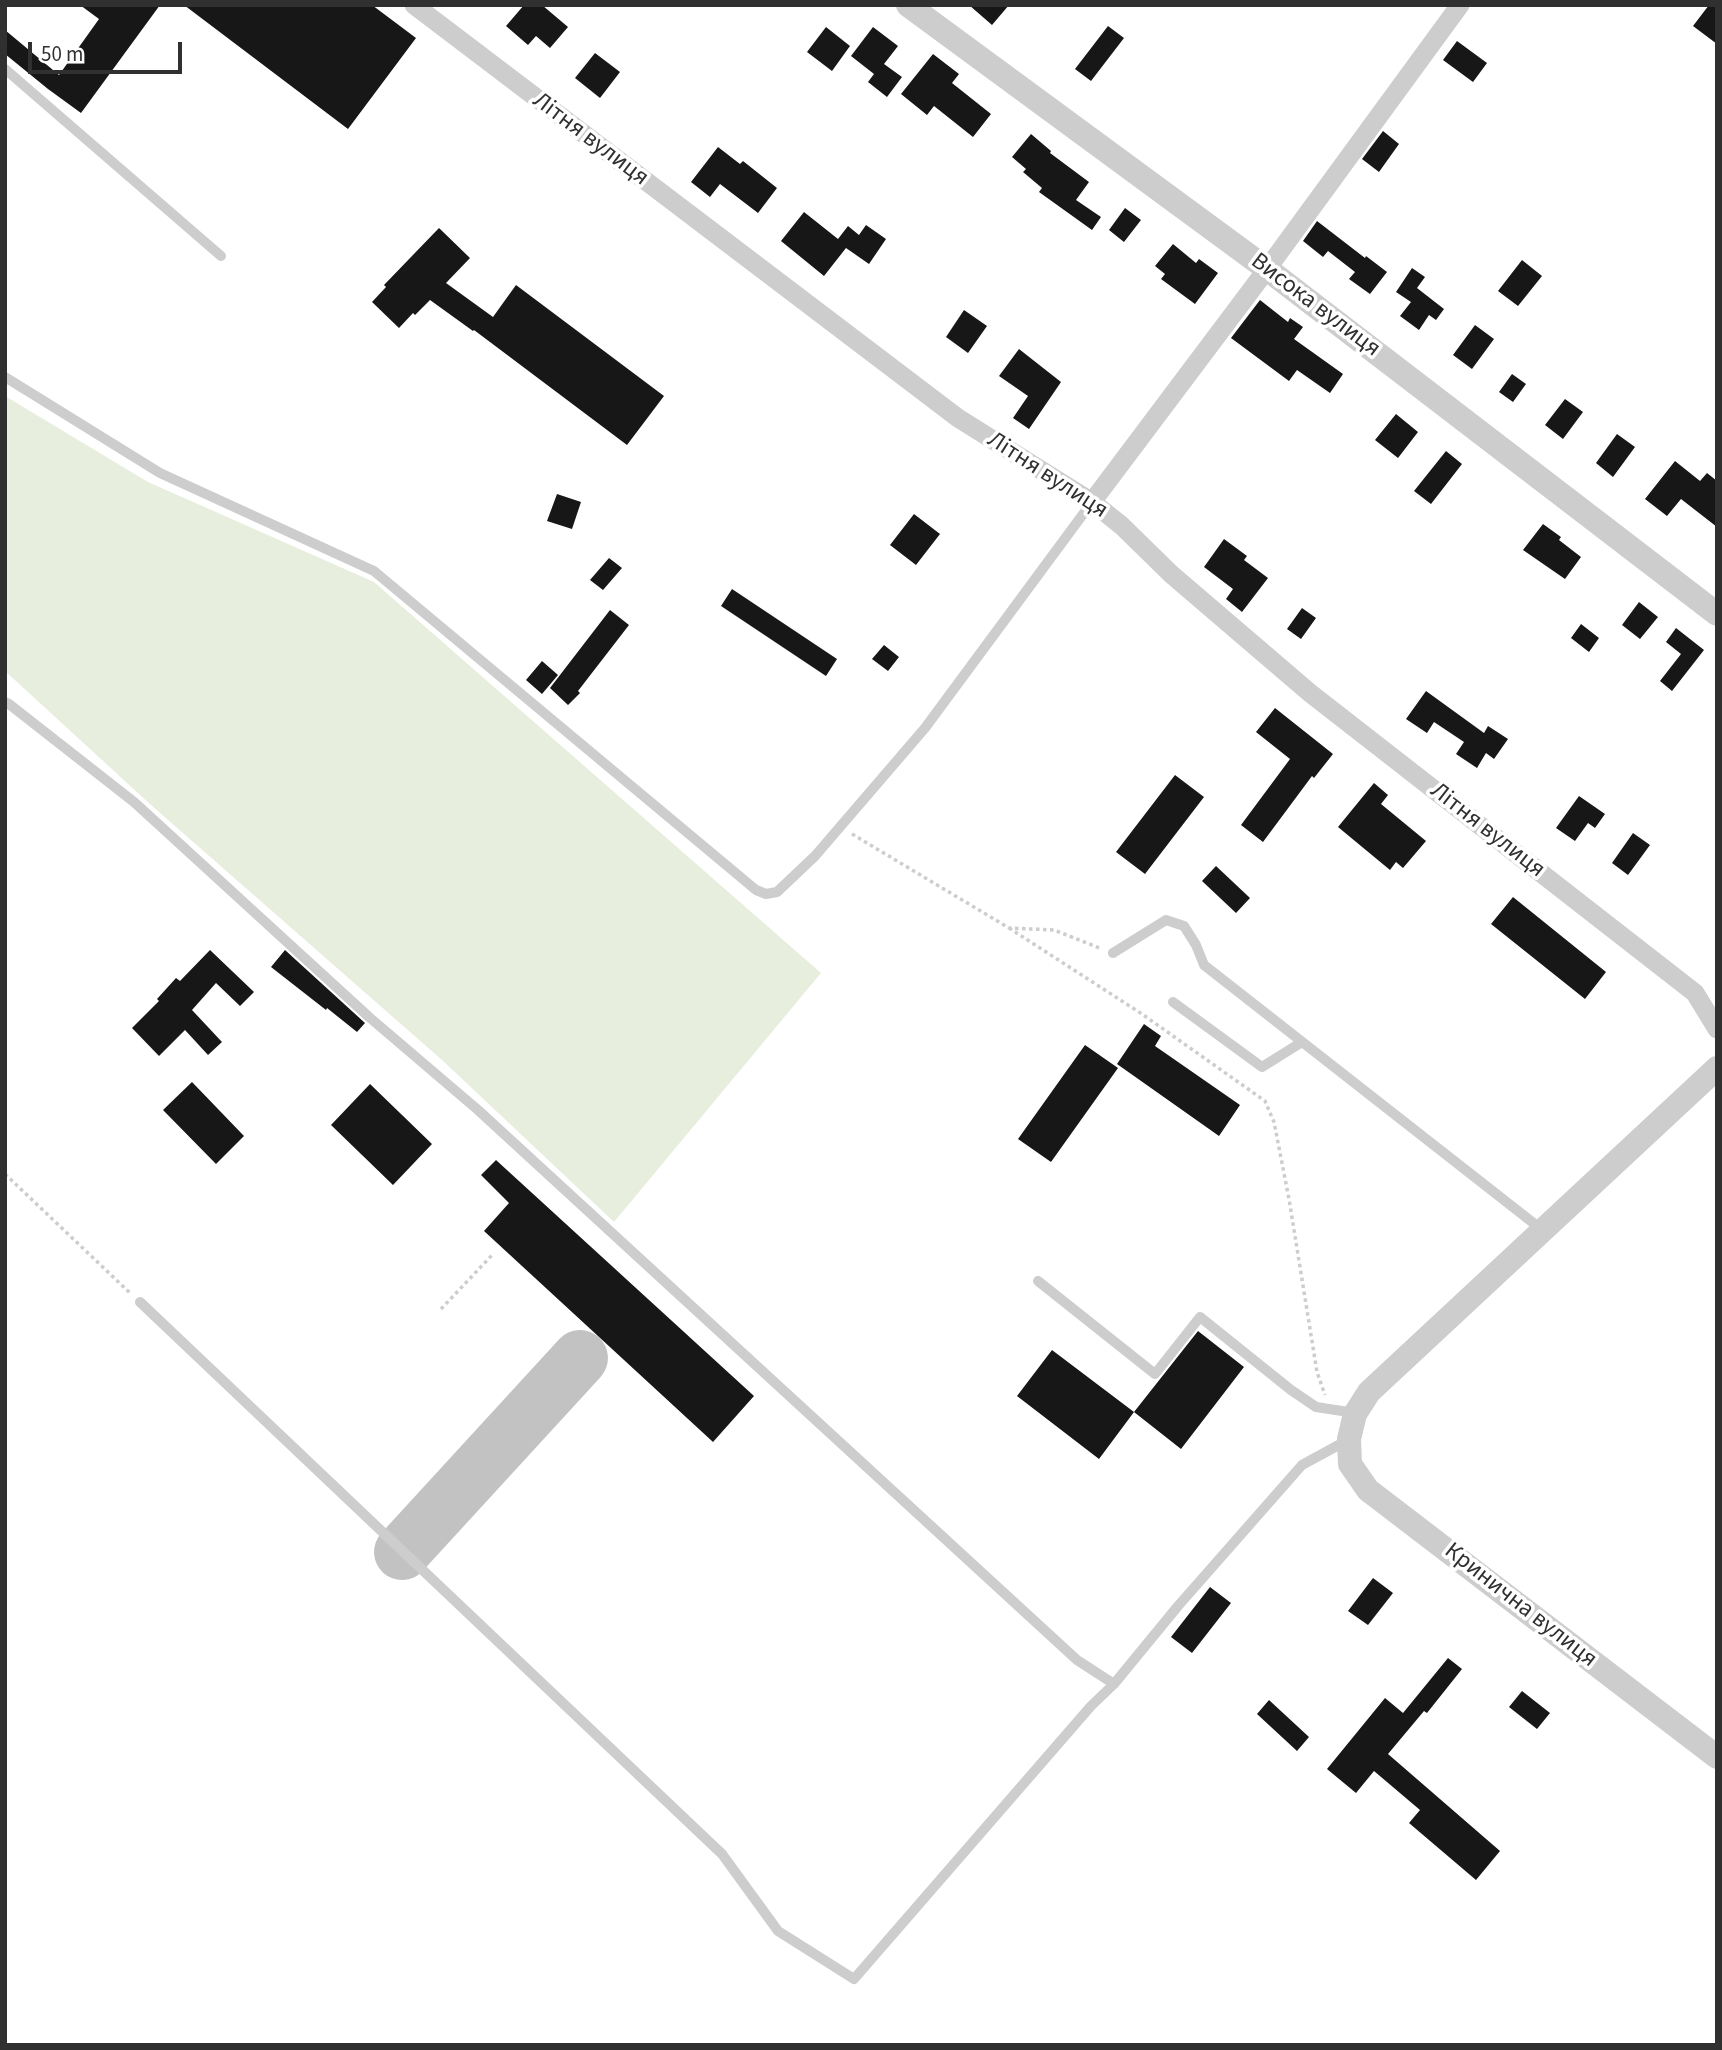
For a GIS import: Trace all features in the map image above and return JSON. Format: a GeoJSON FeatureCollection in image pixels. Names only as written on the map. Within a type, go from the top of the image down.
{"type":"FeatureCollection","features":[{"type":"Feature","properties":{"kind":"street","name":"Літня вулиця"},"geometry":{"type":"LineString","coordinates":[[414,5],[958,418],[1092,502],[1310,693],[1695,993],[1717,1029]]}},
{"type":"Feature","properties":{"kind":"street","name":"Висока вулиця"},"geometry":{"type":"LineString","coordinates":[[908,5],[1267,269],[1717,614]]}},
{"type":"Feature","properties":{"kind":"street"},"geometry":{"type":"LineString","coordinates":[[1092,502],[1461,5]]}},
{"type":"Feature","properties":{"kind":"street"},"geometry":{"type":"LineString","coordinates":[[1349,1439],[1355,1413],[1369,1392],[1717,1068]]}},
{"type":"Feature","properties":{"kind":"street","name":"Кринична вулиця"},"geometry":{"type":"LineString","coordinates":[[1349,1439],[1350,1464],[1368,1490],[1717,1757]]}},
{"type":"Feature","properties":{"kind":"lane"},"geometry":{"type":"LineString","coordinates":[[5,69],[221,256]]}},
{"type":"Feature","properties":{"kind":"lane"},"geometry":{"type":"LineString","coordinates":[[5,377],[160,473],[374,571],[755,890],[766,894],[777,892],[815,856],[925,728],[1092,502]]}},
{"type":"Feature","properties":{"kind":"lane"},"geometry":{"type":"LineString","coordinates":[[5,702],[134,802],[369,1017],[478,1110],[1077,1660],[1114,1685]]}},
{"type":"Feature","properties":{"kind":"lane"},"geometry":{"type":"LineString","coordinates":[[1114,953],[1166,920],[1184,926],[1204,965],[1541,1230]]}},
{"type":"Feature","properties":{"kind":"lane"},"geometry":{"type":"LineString","coordinates":[[1173,1002],[1262,1067],[1302,1042]]}},
{"type":"Feature","properties":{"kind":"lane"},"geometry":{"type":"LineString","coordinates":[[1038,1281],[1155,1374],[1200,1317],[1316,1407],[1355,1413]]}},
{"type":"Feature","properties":{"kind":"lane"},"geometry":{"type":"LineString","coordinates":[[140,1302],[722,1854],[778,1931],[855,1979],[1091,1706],[1114,1685],[1178,1606],[1302,1465],[1349,1439]]}},
{"type":"Feature","properties":{"kind":"path"},"geometry":{"type":"LineString","coordinates":[[840,827],[1009,928],[1142,1014],[1265,1101],[1274,1122],[1317,1372],[1329,1409]]}},
{"type":"Feature","properties":{"kind":"path"},"geometry":{"type":"LineString","coordinates":[[1009,928],[1054,930],[1114,953]]}},
{"type":"Feature","properties":{"kind":"path"},"geometry":{"type":"LineString","coordinates":[[5,1174],[140,1302]]}},
{"type":"Feature","properties":{"kind":"path"},"geometry":{"type":"LineString","coordinates":[[442,1309],[494,1253]]}},
{"type":"Feature","properties":{"kind":"green space"},"geometry":{"type":"Polygon","coordinates":[[[5,396],[148,482],[374,582],[821,973],[614,1222],[442,1060],[151,805],[5,671],[5,396]]]}},
{"type":"Feature","properties":{"kind":"building"},"geometry":{"type":"Polygon","coordinates":[[[80,5],[160,5],[81,113],[5,54],[5,30],[59,75],[99,19],[80,5]]]}},
{"type":"Feature","properties":{"kind":"building"},"geometry":{"type":"Polygon","coordinates":[[[184,5],[372,5],[416,38],[348,129],[184,5]]]}},
{"type":"Feature","properties":{"kind":"building"},"geometry":{"type":"Polygon","coordinates":[[[524,5],[542,5],[568,27],[550,48],[536,36],[528,45],[506,26],[524,5]]]}},
{"type":"Feature","properties":{"kind":"building"},"geometry":{"type":"Polygon","coordinates":[[[969,5],[1009,5],[992,25],[969,5]]]}},
{"type":"Feature","properties":{"kind":"building"},"geometry":{"type":"Polygon","coordinates":[[[1709,5],[1717,5],[1717,44],[1693,26],[1709,5]]]}},
{"type":"Feature","properties":{"kind":"building"},"geometry":{"type":"Polygon","coordinates":[[[1108,26],[1124,38],[1091,81],[1075,69],[1108,26]]]}},
{"type":"Feature","properties":{"kind":"building"},"geometry":{"type":"Polygon","coordinates":[[[826,27],[850,46],[832,71],[807,52],[826,27]]]}},
{"type":"Feature","properties":{"kind":"building"},"geometry":{"type":"Polygon","coordinates":[[[873,27],[898,46],[884,64],[902,77],[887,97],[868,82],[874,74],[851,56],[873,27]]]}},
{"type":"Feature","properties":{"kind":"building"},"geometry":{"type":"Polygon","coordinates":[[[1457,41],[1487,63],[1473,82],[1443,60],[1457,41]]]}},
{"type":"Feature","properties":{"kind":"building"},"geometry":{"type":"Polygon","coordinates":[[[595,53],[620,72],[600,98],[575,78],[595,53]]]}},
{"type":"Feature","properties":{"kind":"building"},"geometry":{"type":"Polygon","coordinates":[[[933,54],[959,74],[952,83],[991,114],[973,137],[934,106],[927,115],[901,94],[933,54]]]}},
{"type":"Feature","properties":{"kind":"building"},"geometry":{"type":"Polygon","coordinates":[[[1383,131],[1399,144],[1379,172],[1362,159],[1383,131]]]}},
{"type":"Feature","properties":{"kind":"building"},"geometry":{"type":"Polygon","coordinates":[[[1031,134],[1051,151],[1050,153],[1089,182],[1076,200],[1101,217],[1092,230],[1039,192],[1042,188],[1023,172],[1026,169],[1012,157],[1031,134]]]}},
{"type":"Feature","properties":{"kind":"building"},"geometry":{"type":"Polygon","coordinates":[[[718,147],[740,164],[743,161],[777,188],[758,213],[720,184],[710,197],[691,182],[718,147]]]}},
{"type":"Feature","properties":{"kind":"building"},"geometry":{"type":"Polygon","coordinates":[[[1125,208],[1141,220],[1124,242],[1109,230],[1125,208]]]}},
{"type":"Feature","properties":{"kind":"building"},"geometry":{"type":"Polygon","coordinates":[[[804,212],[838,239],[848,226],[859,235],[866,225],[886,239],[869,264],[846,248],[824,276],[781,241],[804,212]]]}},
{"type":"Feature","properties":{"kind":"building"},"geometry":{"type":"Polygon","coordinates":[[[1317,221],[1387,272],[1370,294],[1349,279],[1355,272],[1328,251],[1323,257],[1303,241],[1317,221]]]}},
{"type":"Feature","properties":{"kind":"building"},"geometry":{"type":"Polygon","coordinates":[[[439,228],[470,258],[446,283],[493,317],[516,285],[664,396],[627,445],[430,300],[399,328],[372,302],[386,287],[384,285],[439,228]]]}},
{"type":"Feature","properties":{"kind":"building"},"geometry":{"type":"Polygon","coordinates":[[[1173,244],[1196,263],[1199,259],[1218,273],[1195,304],[1161,279],[1165,274],[1155,266],[1173,244]]]}},
{"type":"Feature","properties":{"kind":"building"},"geometry":{"type":"Polygon","coordinates":[[[1522,260],[1542,276],[1518,306],[1498,291],[1522,260]]]}},
{"type":"Feature","properties":{"kind":"building"},"geometry":{"type":"Polygon","coordinates":[[[1412,268],[1425,277],[1417,288],[1444,309],[1436,320],[1429,315],[1419,330],[1400,316],[1411,302],[1396,292],[1412,268]]]}},
{"type":"Feature","properties":{"kind":"building"},"geometry":{"type":"Polygon","coordinates":[[[1260,300],[1288,322],[1290,318],[1303,327],[1294,339],[1343,374],[1330,393],[1297,370],[1289,381],[1231,338],[1260,300]]]}},
{"type":"Feature","properties":{"kind":"building"},"geometry":{"type":"Polygon","coordinates":[[[964,310],[987,326],[968,353],[946,337],[964,310]]]}},
{"type":"Feature","properties":{"kind":"building"},"geometry":{"type":"Polygon","coordinates":[[[1475,325],[1494,339],[1472,369],[1453,355],[1475,325]]]}},
{"type":"Feature","properties":{"kind":"building"},"geometry":{"type":"Polygon","coordinates":[[[1019,349],[1061,382],[1029,429],[1013,418],[1028,396],[999,376],[1019,349]]]}},
{"type":"Feature","properties":{"kind":"building"},"geometry":{"type":"Polygon","coordinates":[[[1512,374],[1526,384],[1513,402],[1499,392],[1512,374]]]}},
{"type":"Feature","properties":{"kind":"building"},"geometry":{"type":"Polygon","coordinates":[[[1565,399],[1583,412],[1563,439],[1545,425],[1565,399]]]}},
{"type":"Feature","properties":{"kind":"building"},"geometry":{"type":"Polygon","coordinates":[[[1396,414],[1418,432],[1398,458],[1375,440],[1396,414]]]}},
{"type":"Feature","properties":{"kind":"building"},"geometry":{"type":"Polygon","coordinates":[[[1617,434],[1635,447],[1613,477],[1596,463],[1617,434]]]}},
{"type":"Feature","properties":{"kind":"building"},"geometry":{"type":"Polygon","coordinates":[[[1446,451],[1462,464],[1431,504],[1414,491],[1446,451]]]}},
{"type":"Feature","properties":{"kind":"building"},"geometry":{"type":"Polygon","coordinates":[[[1675,461],[1700,481],[1707,473],[1717,481],[1717,527],[1681,499],[1667,516],[1645,499],[1675,461]]]}},
{"type":"Feature","properties":{"kind":"building"},"geometry":{"type":"Polygon","coordinates":[[[557,494],[581,502],[572,529],[547,521],[557,494]]]}},
{"type":"Feature","properties":{"kind":"building"},"geometry":{"type":"Polygon","coordinates":[[[914,514],[940,534],[916,565],[890,545],[914,514]]]}},
{"type":"Feature","properties":{"kind":"building"},"geometry":{"type":"Polygon","coordinates":[[[1543,524],[1581,557],[1565,579],[1523,550],[1543,524]]]}},
{"type":"Feature","properties":{"kind":"building"},"geometry":{"type":"Polygon","coordinates":[[[1224,539],[1247,556],[1244,560],[1268,578],[1242,612],[1226,599],[1233,589],[1204,567],[1224,539]]]}},
{"type":"Feature","properties":{"kind":"building"},"geometry":{"type":"Polygon","coordinates":[[[609,558],[622,568],[603,590],[590,580],[609,558]]]}},
{"type":"Feature","properties":{"kind":"building"},"geometry":{"type":"Polygon","coordinates":[[[732,589],[837,659],[826,676],[721,606],[732,589]]]}},
{"type":"Feature","properties":{"kind":"building"},"geometry":{"type":"Polygon","coordinates":[[[1639,602],[1658,617],[1640,639],[1622,625],[1639,602]]]}},
{"type":"Feature","properties":{"kind":"building"},"geometry":{"type":"Polygon","coordinates":[[[1302,608],[1316,618],[1301,639],[1287,629],[1302,608]]]}},
{"type":"Feature","properties":{"kind":"building"},"geometry":{"type":"Polygon","coordinates":[[[610,610],[629,625],[578,691],[580,693],[568,705],[550,688],[610,610]]]}},
{"type":"Feature","properties":{"kind":"building"},"geometry":{"type":"Polygon","coordinates":[[[1581,624],[1599,638],[1589,652],[1571,638],[1581,624]]]}},
{"type":"Feature","properties":{"kind":"building"},"geometry":{"type":"Polygon","coordinates":[[[1676,628],[1704,650],[1672,691],[1660,681],[1681,654],[1666,642],[1676,628]]]}},
{"type":"Feature","properties":{"kind":"building"},"geometry":{"type":"Polygon","coordinates":[[[884,645],[899,657],[888,671],[872,659],[884,645]]]}},
{"type":"Feature","properties":{"kind":"building"},"geometry":{"type":"Polygon","coordinates":[[[542,661],[558,675],[542,694],[526,680],[542,661]]]}},
{"type":"Feature","properties":{"kind":"building"},"geometry":{"type":"Polygon","coordinates":[[[1426,691],[1484,733],[1488,726],[1508,739],[1494,759],[1486,753],[1477,768],[1456,754],[1464,742],[1434,722],[1427,733],[1406,719],[1426,691]]]}},
{"type":"Feature","properties":{"kind":"building"},"geometry":{"type":"Polygon","coordinates":[[[1275,708],[1333,754],[1314,778],[1312,776],[1263,842],[1241,825],[1290,759],[1256,732],[1275,708]]]}},
{"type":"Feature","properties":{"kind":"building"},"geometry":{"type":"Polygon","coordinates":[[[1175,775],[1204,797],[1145,874],[1116,852],[1175,775]]]}},
{"type":"Feature","properties":{"kind":"building"},"geometry":{"type":"Polygon","coordinates":[[[1374,783],[1388,795],[1381,804],[1426,841],[1403,868],[1396,862],[1390,870],[1338,827],[1374,783]]]}},
{"type":"Feature","properties":{"kind":"building"},"geometry":{"type":"Polygon","coordinates":[[[1579,796],[1605,814],[1595,828],[1588,823],[1575,841],[1556,828],[1579,796]]]}},
{"type":"Feature","properties":{"kind":"building"},"geometry":{"type":"Polygon","coordinates":[[[1633,833],[1650,845],[1628,875],[1612,863],[1633,833]]]}},
{"type":"Feature","properties":{"kind":"building"},"geometry":{"type":"Polygon","coordinates":[[[1216,866],[1250,898],[1236,913],[1202,881],[1216,866]]]}},
{"type":"Feature","properties":{"kind":"building"},"geometry":{"type":"Polygon","coordinates":[[[1513,897],[1606,972],[1585,999],[1491,924],[1513,897]]]}},
{"type":"Feature","properties":{"kind":"building"},"geometry":{"type":"Polygon","coordinates":[[[210,950],[254,992],[240,1006],[216,983],[192,1010],[222,1042],[208,1055],[185,1030],[159,1056],[132,1028],[159,1001],[157,999],[176,978],[180,981],[210,950]]]}},
{"type":"Feature","properties":{"kind":"building"},"geometry":{"type":"Polygon","coordinates":[[[285,950],[365,1023],[357,1032],[271,967],[285,950]]]}},
{"type":"Feature","properties":{"kind":"building"},"geometry":{"type":"Polygon","coordinates":[[[1144,1024],[1161,1036],[1155,1046],[1240,1105],[1219,1136],[1117,1064],[1144,1024]]]}},
{"type":"Feature","properties":{"kind":"building"},"geometry":{"type":"Polygon","coordinates":[[[1085,1045],[1118,1068],[1051,1162],[1018,1139],[1085,1045]]]}},
{"type":"Feature","properties":{"kind":"building"},"geometry":{"type":"Polygon","coordinates":[[[192,1082],[244,1136],[216,1164],[163,1110],[192,1082]]]}},
{"type":"Feature","properties":{"kind":"building"},"geometry":{"type":"Polygon","coordinates":[[[370,1084],[432,1144],[393,1185],[331,1125],[370,1084]]]}},
{"type":"Feature","properties":{"kind":"building"},"geometry":{"type":"Polygon","coordinates":[[[496,1160],[754,1396],[713,1442],[484,1231],[509,1203],[481,1175],[496,1160]]]}},
{"type":"Feature","properties":{"kind":"building"},"geometry":{"type":"Polygon","coordinates":[[[1198,1331],[1244,1367],[1181,1449],[1134,1412],[1198,1331]]]}},
{"type":"Feature","properties":{"kind":"building"},"geometry":{"type":"Polygon","coordinates":[[[1052,1350],[1134,1412],[1099,1459],[1017,1396],[1052,1350]]]}},
{"type":"Feature","properties":{"kind":"building"},"geometry":{"type":"Polygon","coordinates":[[[1373,1578],[1393,1593],[1368,1625],[1348,1611],[1373,1578]]]}},
{"type":"Feature","properties":{"kind":"building"},"geometry":{"type":"Polygon","coordinates":[[[1210,1587],[1231,1603],[1192,1653],[1171,1637],[1210,1587]]]}},
{"type":"Feature","properties":{"kind":"building"},"geometry":{"type":"Polygon","coordinates":[[[1448,1658],[1462,1669],[1427,1713],[1424,1711],[1388,1754],[1500,1851],[1476,1880],[1409,1823],[1420,1810],[1374,1771],[1356,1793],[1327,1769],[1385,1698],[1403,1713],[1448,1658]]]}},
{"type":"Feature","properties":{"kind":"building"},"geometry":{"type":"Polygon","coordinates":[[[1522,1691],[1550,1713],[1537,1729],[1509,1707],[1522,1691]]]}},
{"type":"Feature","properties":{"kind":"building"},"geometry":{"type":"Polygon","coordinates":[[[1269,1700],[1309,1737],[1297,1751],[1257,1714],[1269,1700]]]}},
{"type":"Feature","properties":{"kind":"taxiway"},"geometry":{"type":"LineString","coordinates":[[402,1552],[580,1358]]}}]}
